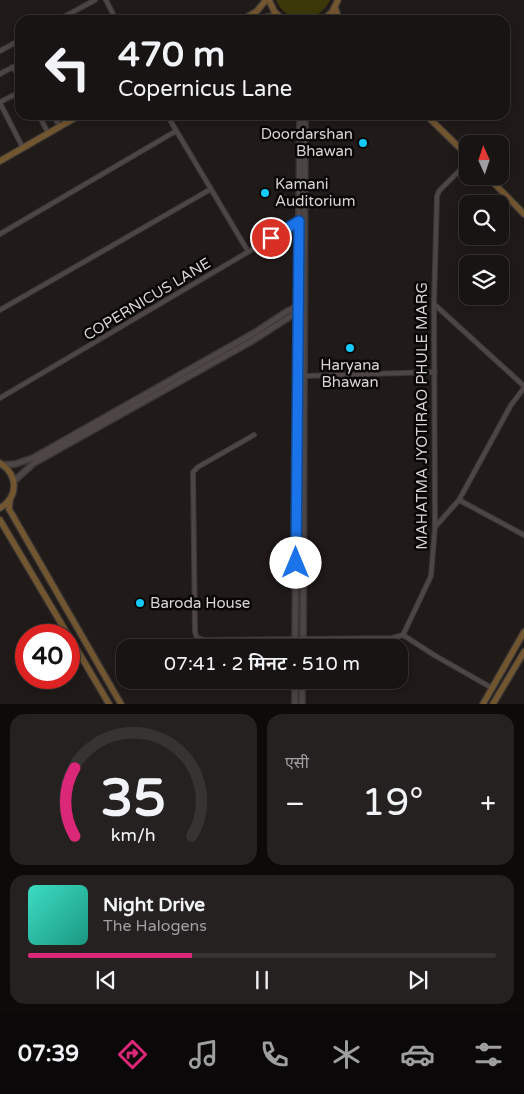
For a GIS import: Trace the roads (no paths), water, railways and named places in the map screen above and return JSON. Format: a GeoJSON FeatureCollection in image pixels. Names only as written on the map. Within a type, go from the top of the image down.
{"type":"FeatureCollection","features":[{"type":"Feature","properties":{"kind":"main road"},"geometry":{"type":"LineString","coordinates":[[250,15],[268,0],[277,15]]}},
{"type":"Feature","properties":{"kind":"main road"},"geometry":{"type":"LineString","coordinates":[[329,15],[338,0]]}},
{"type":"Feature","properties":{"kind":"main road"},"geometry":{"type":"LineString","coordinates":[[335,7],[337,15]]}},
{"type":"Feature","properties":{"kind":"main road"},"geometry":{"type":"LineString","coordinates":[[0,161],[72,120]]}},
{"type":"Feature","properties":{"kind":"main road"},"geometry":{"type":"LineString","coordinates":[[431,120],[459,147]]}},
{"type":"Feature","properties":{"kind":"main road"},"geometry":{"type":"LineString","coordinates":[[496,185],[524,214]]}},
{"type":"Feature","properties":{"kind":"main road"},"geometry":{"type":"LineString","coordinates":[[1,464],[11,474],[14,481],[9,509],[121,704]]}},
{"type":"Feature","properties":{"kind":"main road"},"geometry":{"type":"LineString","coordinates":[[0,508],[10,500]]}},
{"type":"Feature","properties":{"kind":"main road"},"geometry":{"type":"LineString","coordinates":[[0,520],[61,624]]}},
{"type":"Feature","properties":{"kind":"main road"},"geometry":{"type":"LineString","coordinates":[[483,704],[524,632]]}},
{"type":"Feature","properties":{"kind":"main road"},"geometry":{"type":"LineString","coordinates":[[493,704],[524,652]]}},
{"type":"Feature","properties":{"kind":"main road"},"geometry":{"type":"LineString","coordinates":[[80,655],[109,704]]}},
{"type":"Feature","properties":{"kind":"street"},"geometry":{"type":"LineString","coordinates":[[67,15],[95,0]]}},
{"type":"Feature","properties":{"kind":"street"},"geometry":{"type":"LineString","coordinates":[[106,0],[114,15]]}},
{"type":"Feature","properties":{"kind":"street"},"geometry":{"type":"LineString","coordinates":[[0,51],[15,43]]}},
{"type":"Feature","properties":{"kind":"street"},"geometry":{"type":"LineString","coordinates":[[0,74],[14,67],[15,69]]}},
{"type":"Feature","properties":{"kind":"street"},"geometry":{"type":"LineString","coordinates":[[15,95],[0,103],[24,148]]}},
{"type":"Feature","properties":{"kind":"street"},"geometry":{"type":"LineString","coordinates":[[42,120],[48,133]]}},
{"type":"Feature","properties":{"kind":"street"},"geometry":{"type":"LineString","coordinates":[[56,120],[60,127]]}},
{"type":"Feature","properties":{"kind":"street"},"geometry":{"type":"LineString","coordinates":[[170,120],[246,248]]}},
{"type":"Feature","properties":{"kind":"street"},"geometry":{"type":"LineString","coordinates":[[300,120],[302,220]]}},
{"type":"Feature","properties":{"kind":"street"},"geometry":{"type":"LineString","coordinates":[[296,638],[305,120]]}},
{"type":"Feature","properties":{"kind":"street"},"geometry":{"type":"LineString","coordinates":[[0,234],[176,131]]}},
{"type":"Feature","properties":{"kind":"street","name":"MAHATMA JYOTIRAO PHULE MARG"},"geometry":{"type":"LineString","coordinates":[[403,635],[431,576],[435,527],[434,304],[436,196],[459,171]]}},
{"type":"Feature","properties":{"kind":"street"},"geometry":{"type":"LineString","coordinates":[[0,310],[211,189]]}},
{"type":"Feature","properties":{"kind":"street","name":"COPERNICUS LANE"},"geometry":{"type":"LineString","coordinates":[[0,398],[302,220]]}},
{"type":"Feature","properties":{"kind":"street"},"geometry":{"type":"LineString","coordinates":[[434,304],[524,387],[511,405],[459,500],[435,527]]}},
{"type":"Feature","properties":{"kind":"street"},"geometry":{"type":"LineString","coordinates":[[1,464],[15,464],[33,458],[301,308]]}},
{"type":"Feature","properties":{"kind":"street"},"geometry":{"type":"LineString","coordinates":[[14,481],[34,464],[252,341],[301,308]]}},
{"type":"Feature","properties":{"kind":"street"},"geometry":{"type":"LineString","coordinates":[[301,355],[304,376],[303,639]]}},
{"type":"Feature","properties":{"kind":"street"},"geometry":{"type":"LineString","coordinates":[[304,376],[435,372]]}},
{"type":"Feature","properties":{"kind":"street"},"geometry":{"type":"LineString","coordinates":[[254,435],[198,467],[193,472],[194,632],[197,638],[204,640],[392,638],[403,635],[492,688]]}},
{"type":"Feature","properties":{"kind":"street"},"geometry":{"type":"LineString","coordinates":[[459,500],[524,535]]}},
{"type":"Feature","properties":{"kind":"street"},"geometry":{"type":"LineString","coordinates":[[295,689],[295,704]]}},
{"type":"Feature","properties":{"kind":"street"},"geometry":{"type":"LineString","coordinates":[[302,689],[302,704]]}},
{"type":"Feature","properties":{"kind":"place","name":"Doordarshan Bhawan"},"geometry":{"type":"Point","coordinates":[363,143]}},
{"type":"Feature","properties":{"kind":"place","name":"Kamani Auditorium"},"geometry":{"type":"Point","coordinates":[265,193]}},
{"type":"Feature","properties":{"kind":"place","name":"Haryana Bhawan"},"geometry":{"type":"Point","coordinates":[350,348]}},
{"type":"Feature","properties":{"kind":"place","name":"Baroda House"},"geometry":{"type":"Point","coordinates":[140,603]}}]}
